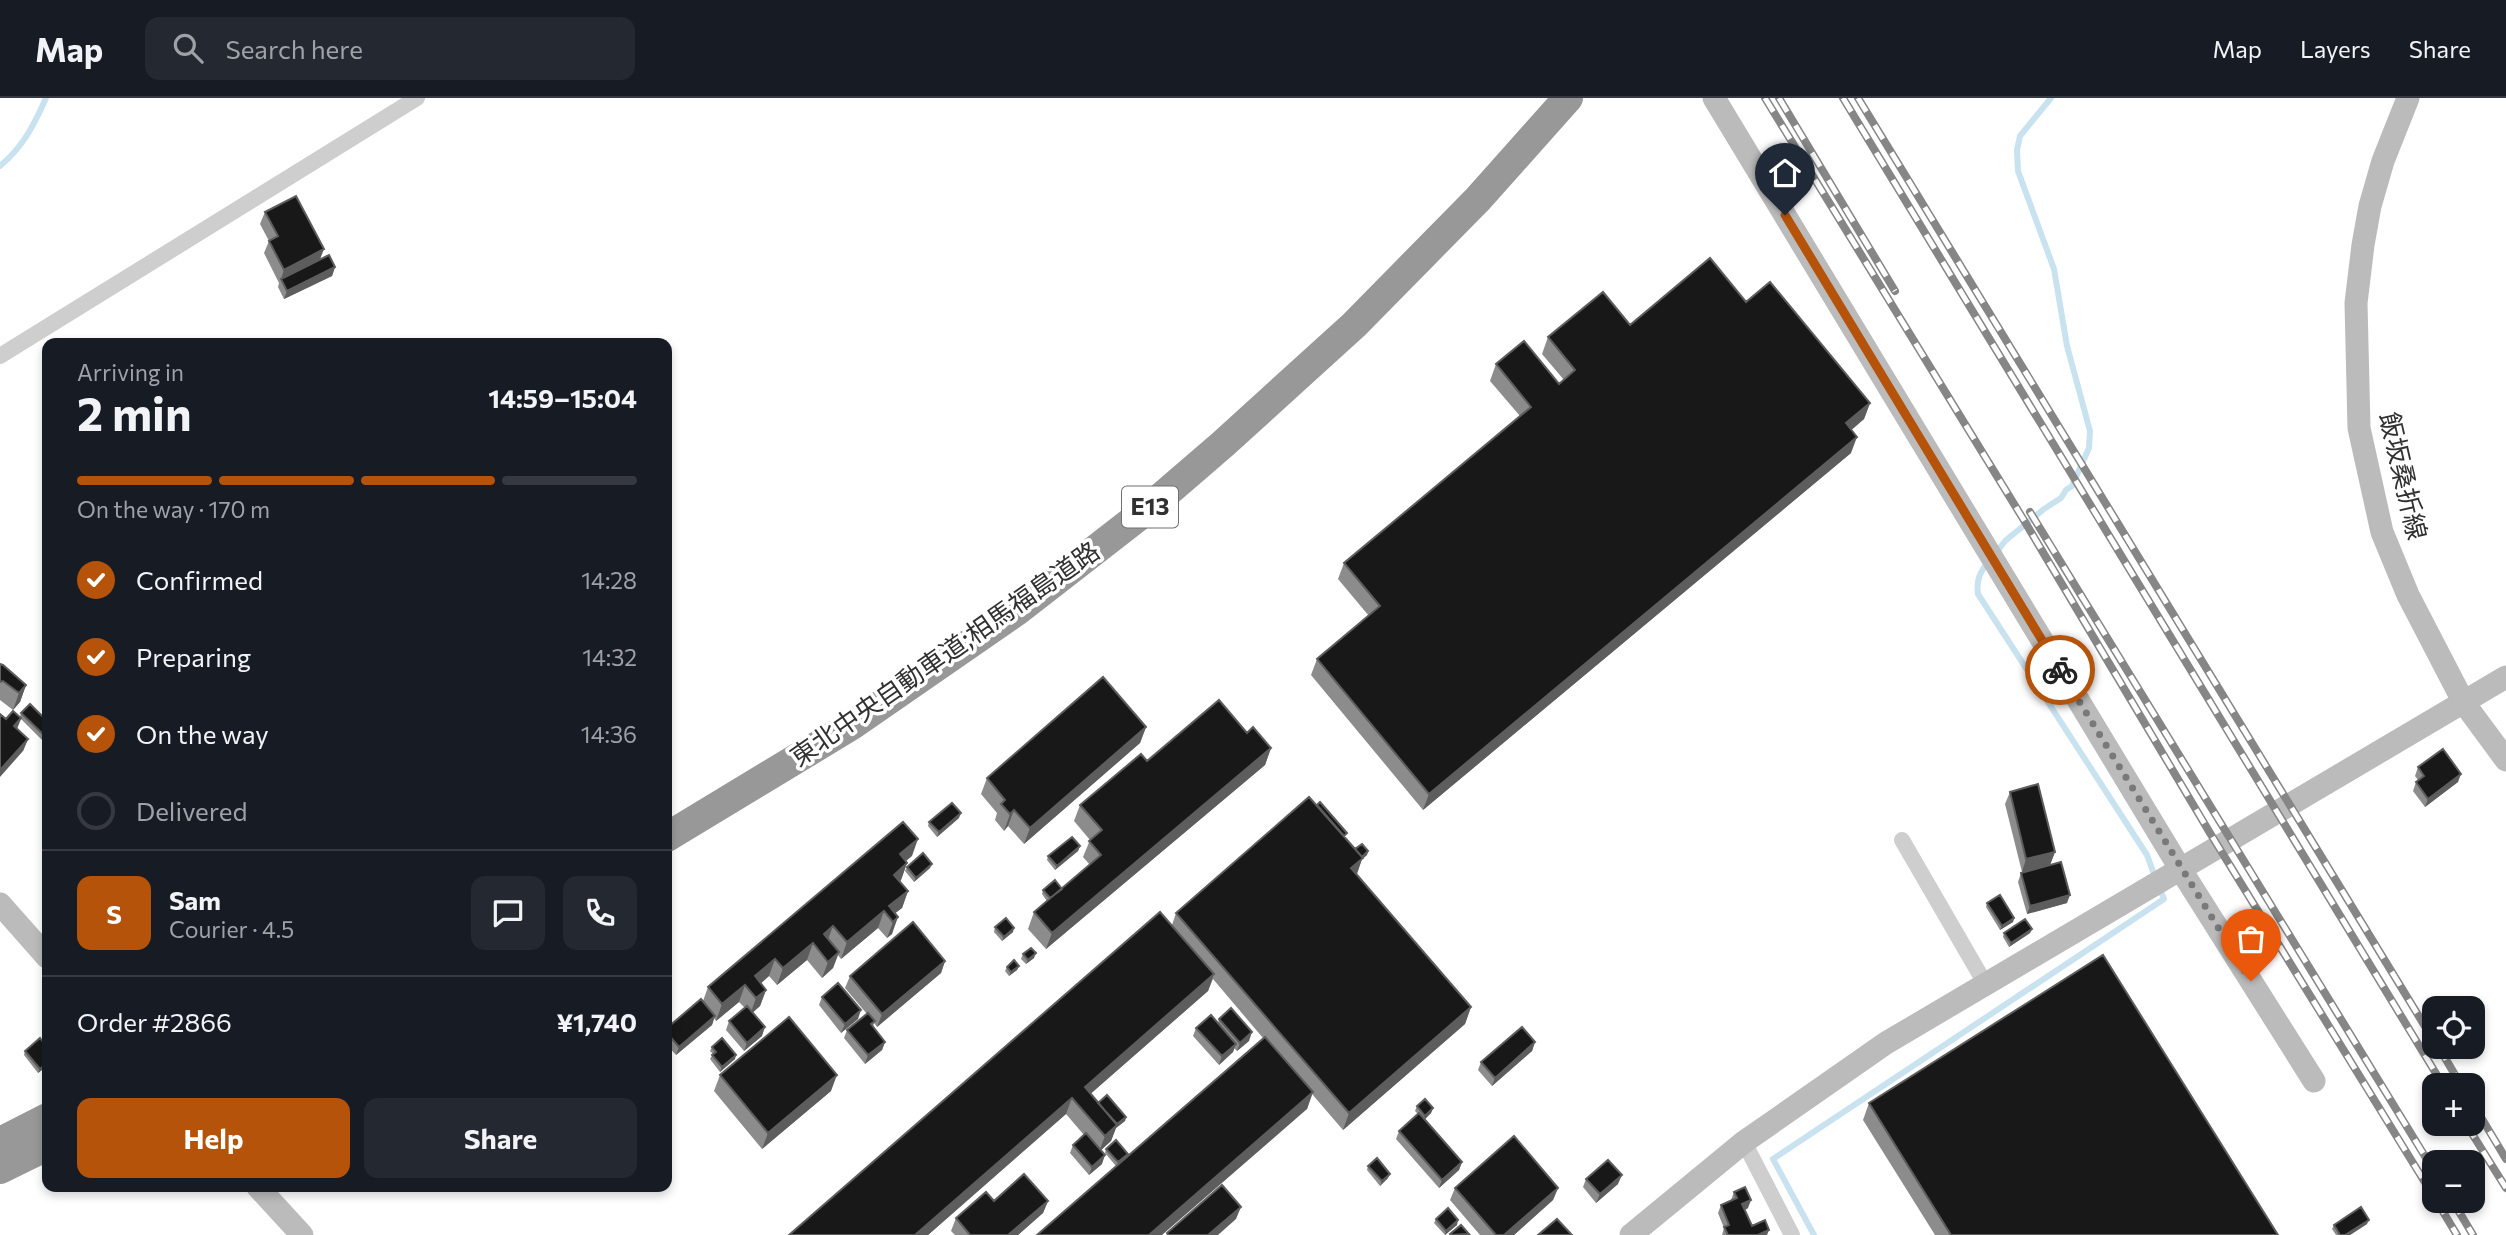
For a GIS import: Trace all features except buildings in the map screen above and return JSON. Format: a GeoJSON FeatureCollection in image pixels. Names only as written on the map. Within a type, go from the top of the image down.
{"type":"FeatureCollection","features":[{"type":"Feature","properties":{"kind":"highway","name":"東北中央自動車道;相馬福島道路"},"geometry":{"type":"LineString","coordinates":[[672,814],[831,715],[977,617],[1125,504],[1219,425],[1354,299],[1466,185],[1542,98]]}},
{"type":"Feature","properties":{"kind":"highway","name":"東北中央自動車道;相馬福島道路"},"geometry":{"type":"LineString","coordinates":[[672,834],[852,725],[1018,610],[1144,512],[1354,325],[1478,199],[1568,98]]}},
{"type":"Feature","properties":{"kind":"highway"},"geometry":{"type":"LineString","coordinates":[[0,1142],[42,1121]]}},
{"type":"Feature","properties":{"kind":"highway"},"geometry":{"type":"LineString","coordinates":[[0,1169],[42,1148]]}},
{"type":"Feature","properties":{"kind":"street"},"geometry":{"type":"LineString","coordinates":[[0,355],[417,98]]}},
{"type":"Feature","properties":{"kind":"street"},"geometry":{"type":"LineString","coordinates":[[1714,98],[2181,870],[2314,1082]]}},
{"type":"Feature","properties":{"kind":"street","name":"飯坂桑折線"},"geometry":{"type":"LineString","coordinates":[[2408,98],[2383,161],[2370,206],[2363,245],[2356,303],[2359,428],[2382,532],[2408,595],[2464,703],[2506,760]]}},
{"type":"Feature","properties":{"kind":"street"},"geometry":{"type":"LineString","coordinates":[[1632,1235],[1744,1142],[1886,1043],[2506,677]]}},
{"type":"Feature","properties":{"kind":"street"},"geometry":{"type":"LineString","coordinates":[[1902,840],[1986,985]]}},
{"type":"Feature","properties":{"kind":"street"},"geometry":{"type":"LineString","coordinates":[[0,904],[42,951]]}},
{"type":"Feature","properties":{"kind":"street"},"geometry":{"type":"LineString","coordinates":[[1744,1142],[1792,1235]]}},
{"type":"Feature","properties":{"kind":"street"},"geometry":{"type":"LineString","coordinates":[[263,1192],[302,1235]]}},
{"type":"Feature","properties":{"kind":"waterway"},"geometry":{"type":"LineString","coordinates":[[0,166],[27,135],[46,98]]}},
{"type":"Feature","properties":{"kind":"waterway"},"geometry":{"type":"LineString","coordinates":[[1996,553],[2005,541],[2061,498],[2072,486],[2089,448],[2090,431],[2067,346],[2054,269],[2018,171],[2017,150],[2020,136],[2051,98]]}},
{"type":"Feature","properties":{"kind":"waterway"},"geometry":{"type":"LineString","coordinates":[[1989,561],[1979,576],[1978,594],[2147,855],[2155,877]]}},
{"type":"Feature","properties":{"kind":"waterway"},"geometry":{"type":"LineString","coordinates":[[1814,1235],[1773,1159],[2164,899],[2159,887]]}},
{"type":"Feature","properties":{"kind":"railway"},"geometry":{"type":"LineString","coordinates":[[1765,98],[2422,1178]]}},
{"type":"Feature","properties":{"kind":"railway"},"geometry":{"type":"LineString","coordinates":[[1779,98],[1895,291]]}},
{"type":"Feature","properties":{"kind":"railway"},"geometry":{"type":"LineString","coordinates":[[1843,98],[2436,1073]]}},
{"type":"Feature","properties":{"kind":"railway"},"geometry":{"type":"LineString","coordinates":[[1858,98],[2422,1021]]}},
{"type":"Feature","properties":{"kind":"railway"},"geometry":{"type":"LineString","coordinates":[[2030,512],[2422,1151]]}},
{"type":"Feature","properties":{"kind":"railway"},"geometry":{"type":"LineString","coordinates":[[2446,1059],[2454,1073]]}},
{"type":"Feature","properties":{"kind":"railway"},"geometry":{"type":"LineString","coordinates":[[2485,1124],[2506,1159]]}},
{"type":"Feature","properties":{"kind":"railway"},"geometry":{"type":"LineString","coordinates":[[2474,1136],[2506,1188]]}},
{"type":"Feature","properties":{"kind":"railway"},"geometry":{"type":"LineString","coordinates":[[2444,1213],[2457,1235]]}},
{"type":"Feature","properties":{"kind":"railway"},"geometry":{"type":"LineString","coordinates":[[2460,1213],[2473,1235]]}},
{"type":"Feature","properties":{"kind":"way so far"},"geometry":{"type":"LineString","coordinates":[[2060,670],[2251,981]]}},
{"type":"Feature","properties":{"kind":"route"},"geometry":{"type":"LineString","coordinates":[[1785,215],[2060,670]]}}]}
